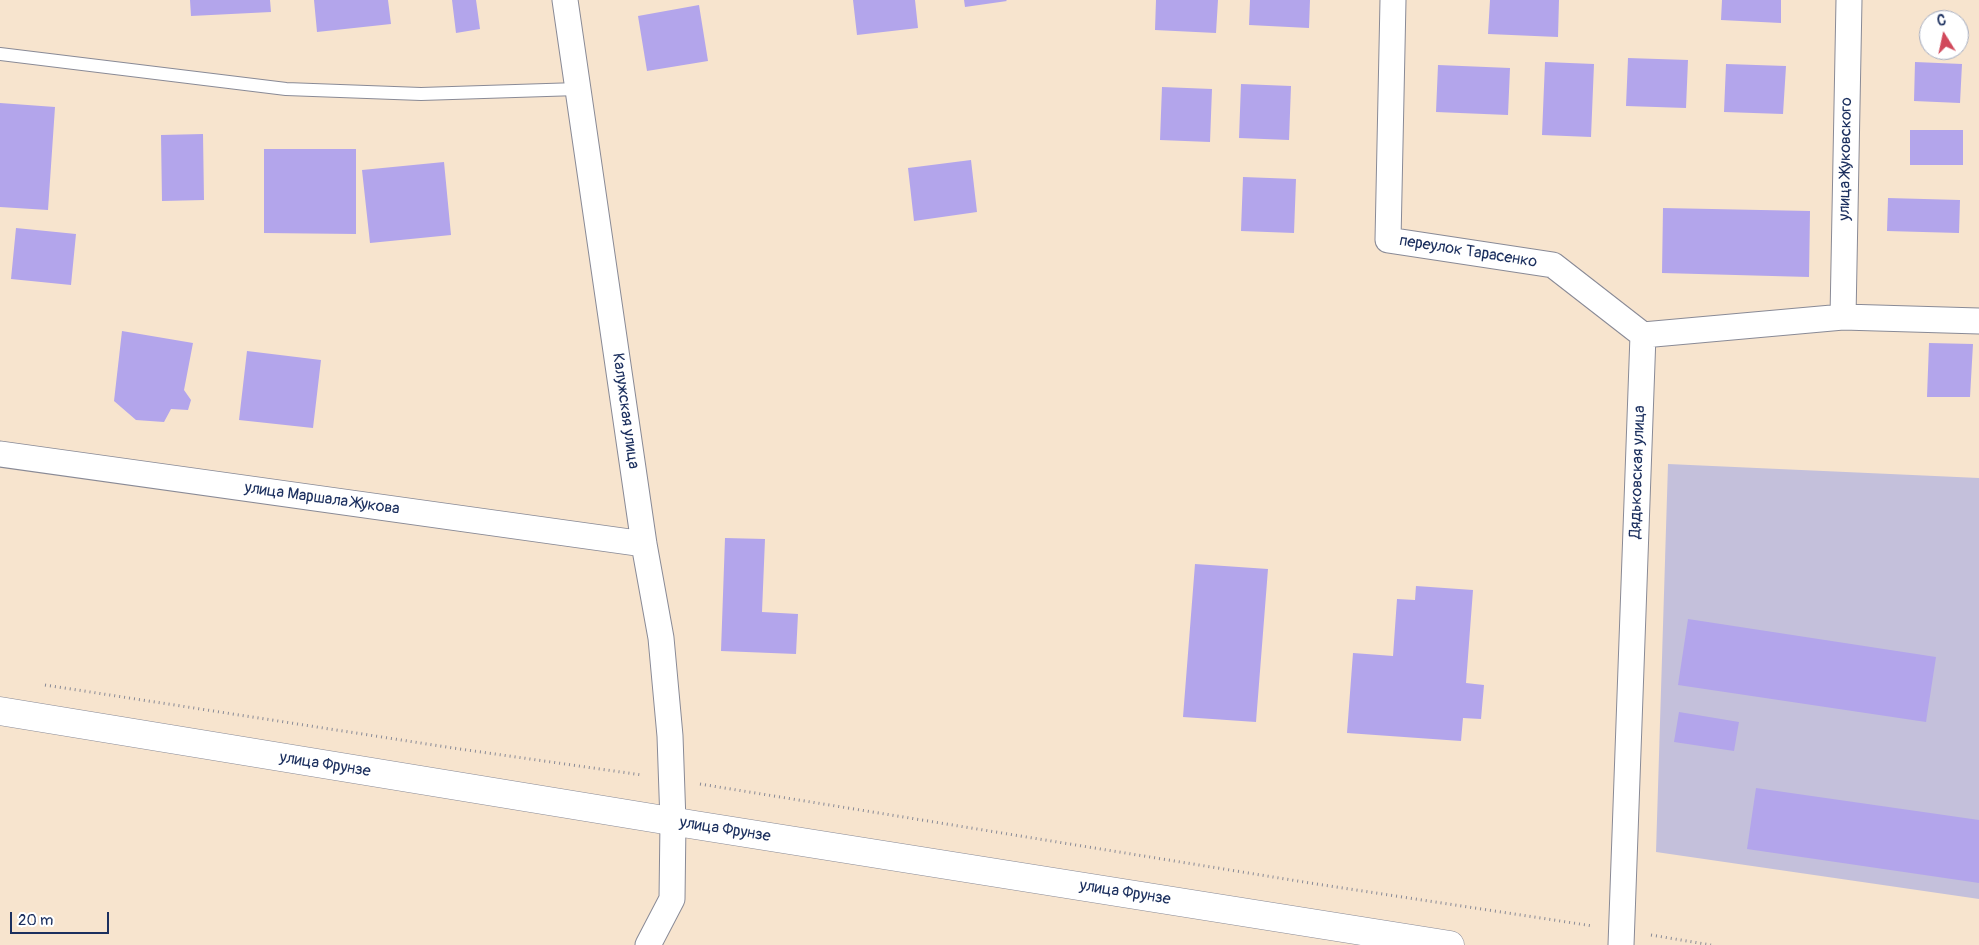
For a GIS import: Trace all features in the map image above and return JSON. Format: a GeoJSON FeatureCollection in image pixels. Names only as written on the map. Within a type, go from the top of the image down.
{"type":"FeatureCollection","features":[{"type":"Feature","properties":{"kind":"main road","name":"улица Фрунзе"},"geometry":{"type":"LineString","coordinates":[[0,711],[673,822],[1450,945]]}},
{"type":"Feature","properties":{"kind":"street","name":"Калужская улица"},"geometry":{"type":"LineString","coordinates":[[565,0],[644,544],[661,638],[670,736],[673,822],[672,899],[648,945]]}},
{"type":"Feature","properties":{"kind":"street","name":"переулок Тарасенко"},"geometry":{"type":"LineString","coordinates":[[1394,0],[1388,240],[1553,265],[1643,335]]}},
{"type":"Feature","properties":{"kind":"street","name":"улица Жуковского"},"geometry":{"type":"LineString","coordinates":[[1843,317],[1849,0]]}},
{"type":"Feature","properties":{"kind":"street"},"geometry":{"type":"LineString","coordinates":[[1643,335],[1843,317],[1979,321]]}},
{"type":"Feature","properties":{"kind":"street","name":"Дядьковская улица"},"geometry":{"type":"LineString","coordinates":[[1621,938],[1643,335]]}},
{"type":"Feature","properties":{"kind":"street","name":"улица Маршала Жукова"},"geometry":{"type":"LineString","coordinates":[[0,454],[644,544]]}},
{"type":"Feature","properties":{"kind":"lane"},"geometry":{"type":"LineString","coordinates":[[0,54],[286,89],[421,94],[578,89]]}},
{"type":"Feature","properties":{"kind":"path"},"geometry":{"type":"LineString","coordinates":[[39,684],[672,780],[1310,883],[1621,938],[1711,945]]}},
{"type":"Feature","properties":{"kind":"shaded area"},"geometry":{"type":"Polygon","coordinates":[[[1668,464],[1979,478],[1979,899],[1656,852],[1668,464]]]}},
{"type":"Feature","properties":{"kind":"building"},"geometry":{"type":"Polygon","coordinates":[[[190,0],[270,0],[271,12],[191,16],[190,0]]]}},
{"type":"Feature","properties":{"kind":"building"},"geometry":{"type":"Polygon","coordinates":[[[314,0],[388,0],[391,24],[317,32],[314,0]]]}},
{"type":"Feature","properties":{"kind":"building"},"geometry":{"type":"Polygon","coordinates":[[[452,0],[476,0],[480,29],[456,33],[452,0]]]}},
{"type":"Feature","properties":{"kind":"building"},"geometry":{"type":"Polygon","coordinates":[[[853,0],[915,0],[918,28],[857,35],[853,0]]]}},
{"type":"Feature","properties":{"kind":"building"},"geometry":{"type":"Polygon","coordinates":[[[964,0],[1006,0],[1007,1],[965,7],[964,0]]]}},
{"type":"Feature","properties":{"kind":"building"},"geometry":{"type":"Polygon","coordinates":[[[1156,0],[1218,0],[1216,33],[1155,30],[1156,0]]]}},
{"type":"Feature","properties":{"kind":"building"},"geometry":{"type":"Polygon","coordinates":[[[1250,0],[1310,0],[1309,28],[1249,25],[1250,0]]]}},
{"type":"Feature","properties":{"kind":"building"},"geometry":{"type":"Polygon","coordinates":[[[1490,0],[1559,0],[1558,37],[1488,34],[1490,0]]]}},
{"type":"Feature","properties":{"kind":"building"},"geometry":{"type":"Polygon","coordinates":[[[1722,0],[1781,0],[1781,23],[1721,20],[1722,0]]]}},
{"type":"Feature","properties":{"kind":"building"},"geometry":{"type":"Polygon","coordinates":[[[699,5],[708,61],[647,71],[638,16],[699,5]]]}},
{"type":"Feature","properties":{"kind":"building"},"geometry":{"type":"Polygon","coordinates":[[[1628,58],[1688,60],[1686,108],[1626,106],[1628,58]]]}},
{"type":"Feature","properties":{"kind":"building"},"geometry":{"type":"Polygon","coordinates":[[[1545,62],[1594,64],[1591,137],[1542,135],[1545,62]]]}},
{"type":"Feature","properties":{"kind":"building"},"geometry":{"type":"Polygon","coordinates":[[[1915,62],[1962,64],[1960,103],[1914,101],[1915,62]]]}},
{"type":"Feature","properties":{"kind":"building"},"geometry":{"type":"Polygon","coordinates":[[[1726,64],[1786,66],[1783,114],[1724,112],[1726,64]]]}},
{"type":"Feature","properties":{"kind":"building"},"geometry":{"type":"Polygon","coordinates":[[[1438,65],[1510,68],[1508,115],[1436,112],[1438,65]]]}},
{"type":"Feature","properties":{"kind":"building"},"geometry":{"type":"Polygon","coordinates":[[[1241,84],[1291,86],[1289,140],[1239,138],[1241,84]]]}},
{"type":"Feature","properties":{"kind":"building"},"geometry":{"type":"Polygon","coordinates":[[[1162,87],[1212,89],[1210,142],[1160,140],[1162,87]]]}},
{"type":"Feature","properties":{"kind":"building"},"geometry":{"type":"Polygon","coordinates":[[[0,103],[55,107],[48,210],[0,207],[0,103]]]}},
{"type":"Feature","properties":{"kind":"building"},"geometry":{"type":"Polygon","coordinates":[[[1910,130],[1963,130],[1963,165],[1910,165],[1910,130]]]}},
{"type":"Feature","properties":{"kind":"building"},"geometry":{"type":"Polygon","coordinates":[[[203,134],[204,200],[162,201],[161,135],[203,134]]]}},
{"type":"Feature","properties":{"kind":"building"},"geometry":{"type":"Polygon","coordinates":[[[264,149],[356,149],[356,234],[264,233],[264,149]]]}},
{"type":"Feature","properties":{"kind":"building"},"geometry":{"type":"Polygon","coordinates":[[[971,160],[977,212],[914,221],[908,168],[971,160]]]}},
{"type":"Feature","properties":{"kind":"building"},"geometry":{"type":"Polygon","coordinates":[[[444,162],[451,235],[370,243],[362,170],[444,162]]]}},
{"type":"Feature","properties":{"kind":"building"},"geometry":{"type":"Polygon","coordinates":[[[1243,177],[1296,179],[1294,233],[1241,231],[1243,177]]]}},
{"type":"Feature","properties":{"kind":"building"},"geometry":{"type":"Polygon","coordinates":[[[1888,198],[1960,200],[1959,233],[1887,231],[1888,198]]]}},
{"type":"Feature","properties":{"kind":"building"},"geometry":{"type":"Polygon","coordinates":[[[1663,208],[1810,211],[1809,277],[1662,273],[1663,208]]]}},
{"type":"Feature","properties":{"kind":"building"},"geometry":{"type":"Polygon","coordinates":[[[16,228],[76,234],[71,285],[11,279],[16,228]]]}},
{"type":"Feature","properties":{"kind":"building"},"geometry":{"type":"Polygon","coordinates":[[[122,331],[193,343],[184,390],[191,400],[188,410],[171,409],[164,422],[136,420],[114,401],[122,331]]]}},
{"type":"Feature","properties":{"kind":"building"},"geometry":{"type":"Polygon","coordinates":[[[1929,343],[1973,344],[1970,397],[1927,397],[1929,343]]]}},
{"type":"Feature","properties":{"kind":"building"},"geometry":{"type":"Polygon","coordinates":[[[247,351],[321,360],[313,428],[239,420],[247,351]]]}},
{"type":"Feature","properties":{"kind":"building"},"geometry":{"type":"Polygon","coordinates":[[[725,538],[765,539],[762,612],[798,614],[796,654],[721,651],[725,538]]]}},
{"type":"Feature","properties":{"kind":"building"},"geometry":{"type":"Polygon","coordinates":[[[1195,564],[1268,569],[1256,722],[1183,717],[1195,564]]]}},
{"type":"Feature","properties":{"kind":"building"},"geometry":{"type":"Polygon","coordinates":[[[1416,586],[1473,590],[1466,683],[1484,685],[1481,719],[1463,718],[1461,741],[1347,733],[1353,653],[1393,656],[1397,599],[1415,600],[1416,586]]]}},
{"type":"Feature","properties":{"kind":"building"},"geometry":{"type":"Polygon","coordinates":[[[1688,619],[1936,657],[1926,722],[1678,685],[1688,619]]]}},
{"type":"Feature","properties":{"kind":"building"},"geometry":{"type":"Polygon","coordinates":[[[1679,712],[1739,722],[1734,751],[1674,742],[1679,712]]]}},
{"type":"Feature","properties":{"kind":"building"},"geometry":{"type":"Polygon","coordinates":[[[1756,788],[1979,820],[1979,883],[1747,849],[1756,788]]]}}]}
